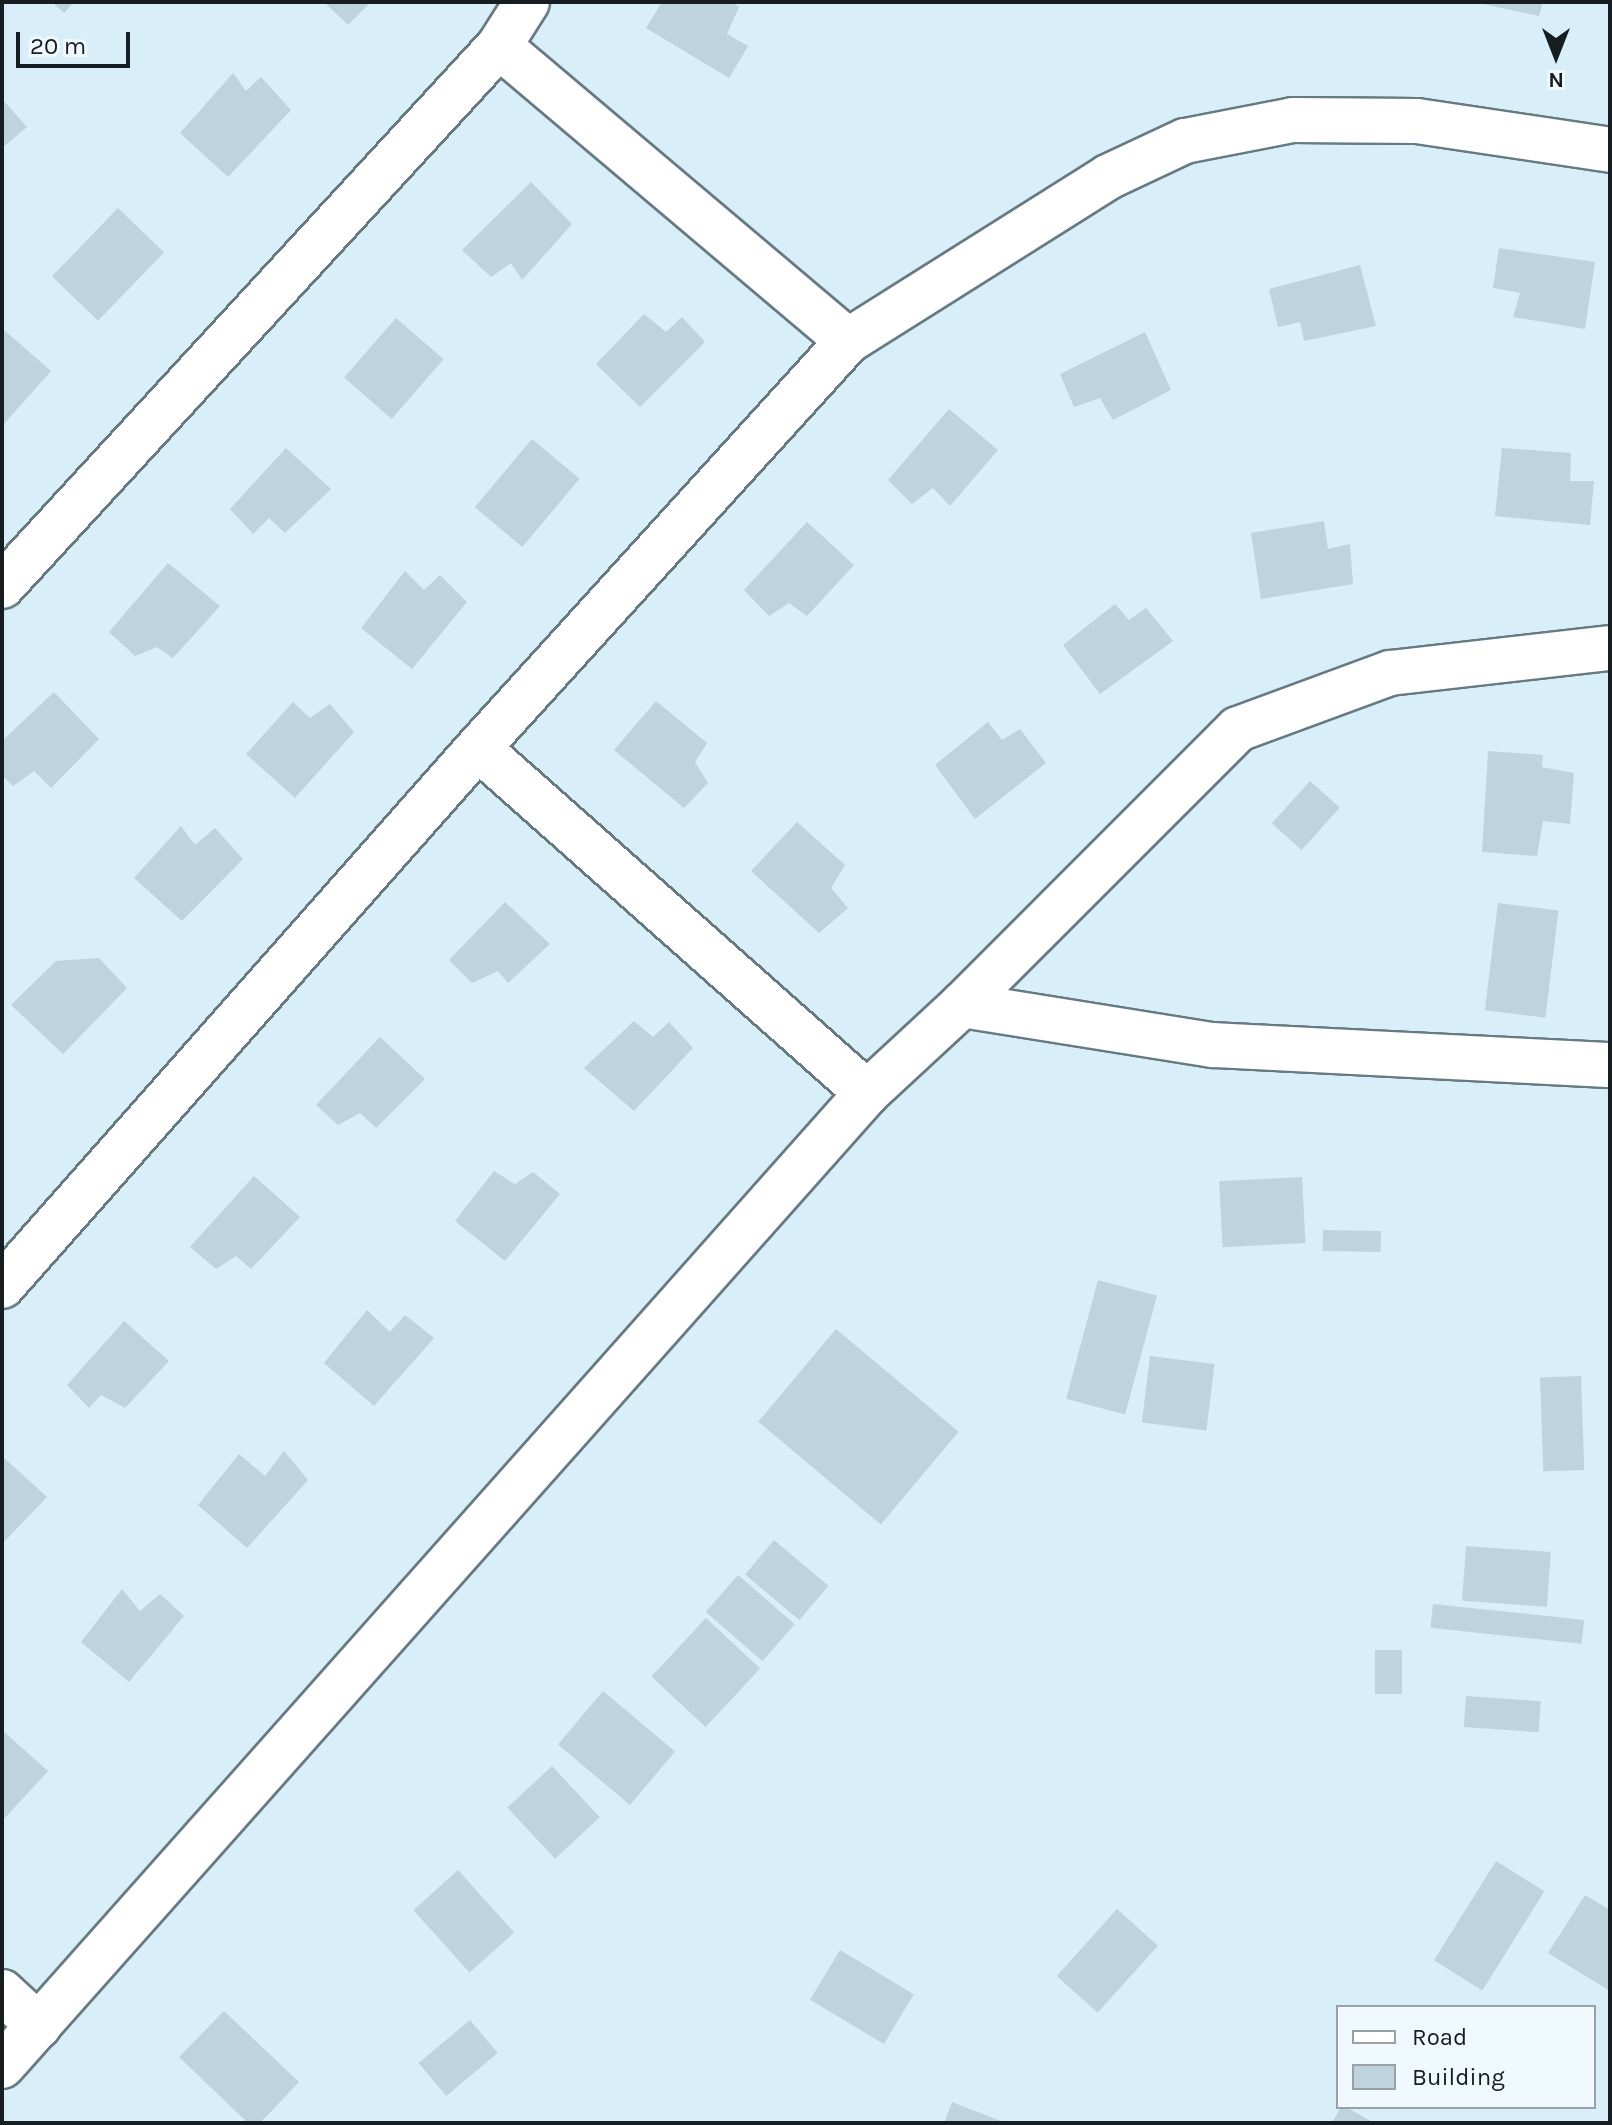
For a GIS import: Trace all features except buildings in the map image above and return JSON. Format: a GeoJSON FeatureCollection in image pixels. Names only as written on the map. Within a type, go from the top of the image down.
{"type":"FeatureCollection","features":[{"type":"Feature","properties":{"kind":"street"},"geometry":{"type":"LineString","coordinates":[[2,586],[499,46],[527,2]]}},
{"type":"Feature","properties":{"kind":"street"},"geometry":{"type":"LineString","coordinates":[[499,46],[848,341]]}},
{"type":"Feature","properties":{"kind":"street"},"geometry":{"type":"LineString","coordinates":[[2,1286],[478,748],[848,341],[1108,177],[1185,141],[1293,120],[1417,121],[1610,150]]}},
{"type":"Feature","properties":{"kind":"street"},"geometry":{"type":"LineString","coordinates":[[2,2066],[867,1093],[962,1005],[1238,729],[1390,673],[1610,648]]}},
{"type":"Feature","properties":{"kind":"street"},"geometry":{"type":"LineString","coordinates":[[478,748],[867,1093]]}},
{"type":"Feature","properties":{"kind":"street"},"geometry":{"type":"LineString","coordinates":[[962,1005],[1213,1045],[1610,1065]]}},
{"type":"Feature","properties":{"kind":"street"},"geometry":{"type":"LineString","coordinates":[[2,1992],[39,2026]]}}]}
